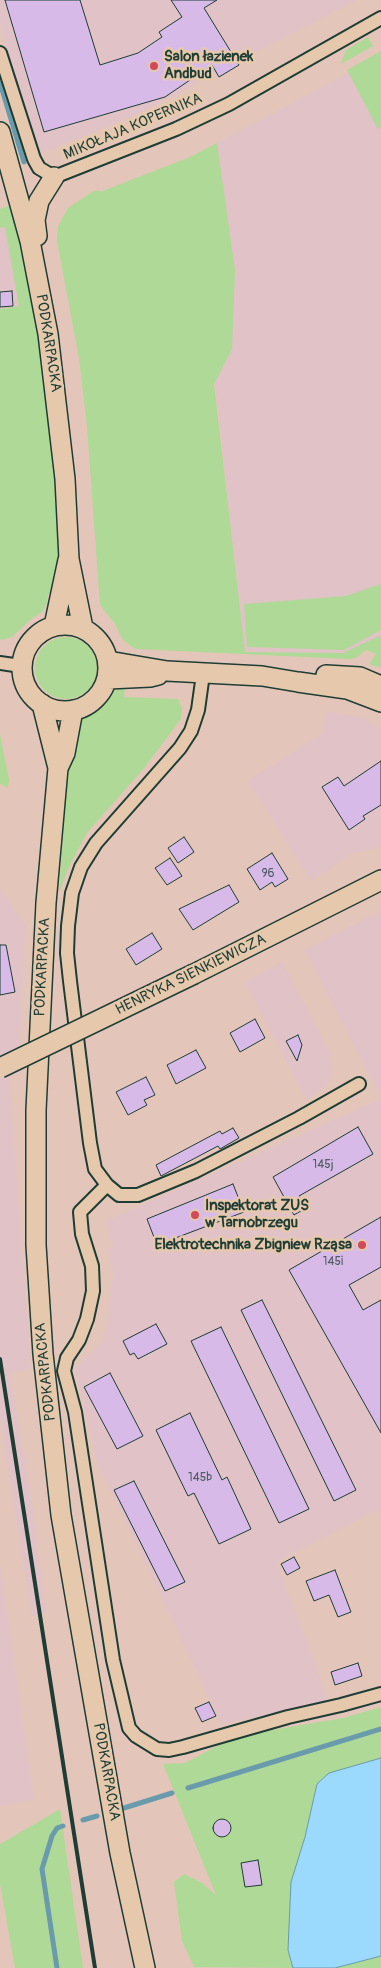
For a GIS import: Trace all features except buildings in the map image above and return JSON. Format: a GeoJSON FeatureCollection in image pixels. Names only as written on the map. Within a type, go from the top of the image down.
{"type":"FeatureCollection","features":[{"type":"Feature","properties":{"kind":"main road","name":"PODKARPACKA"},"geometry":{"type":"LineString","coordinates":[[0,132],[35,259],[57,396],[65,479],[69,559],[83,628]]}},
{"type":"Feature","properties":{"kind":"main road"},"geometry":{"type":"LineString","coordinates":[[35,259],[37,208],[41,195],[54,177]]}},
{"type":"Feature","properties":{"kind":"main road","name":"PODKARPACKA"},"geometry":{"type":"LineString","coordinates":[[54,626],[69,559]]}},
{"type":"Feature","properties":{"kind":"main road"},"geometry":{"type":"LineString","coordinates":[[66,625],[83,628],[100,643],[108,670],[103,689],[88,705],[72,710],[53,709],[42,704],[27,688],[21,666],[22,658],[29,644],[45,629],[66,625]]}},
{"type":"Feature","properties":{"kind":"main road"},"geometry":{"type":"LineString","coordinates":[[108,670],[150,678],[167,672],[262,676],[301,673],[360,678],[381,686]]}},
{"type":"Feature","properties":{"kind":"main road"},"geometry":{"type":"LineString","coordinates":[[262,676],[347,689],[381,702]]}},
{"type":"Feature","properties":{"kind":"main road","name":"PODKARPACKA"},"geometry":{"type":"LineString","coordinates":[[42,704],[58,768],[46,903],[36,1110],[36,1245],[43,1354],[61,1515],[118,1844],[145,1968]]}},
{"type":"Feature","properties":{"kind":"main road","name":"PODKARPACKA"},"geometry":{"type":"LineString","coordinates":[[58,768],[65,753],[72,710]]}},
{"type":"Feature","properties":{"kind":"main road","name":"HENRYKA SIENKIEWICZA"},"geometry":{"type":"LineString","coordinates":[[0,1068],[194,974],[381,880]]}},
{"type":"Feature","properties":{"kind":"street","name":"MIKOŁAJA KOPERNIKA"},"geometry":{"type":"LineString","coordinates":[[54,177],[176,128],[229,104],[381,18]]}},
{"type":"Feature","properties":{"kind":"street"},"geometry":{"type":"LineString","coordinates":[[0,53],[34,159],[39,168],[54,177]]}},
{"type":"Feature","properties":{"kind":"street"},"geometry":{"type":"LineString","coordinates":[[0,663],[21,666]]}},
{"type":"Feature","properties":{"kind":"street"},"geometry":{"type":"LineString","coordinates":[[203,674],[198,710],[191,731],[180,748],[96,843],[82,867],[72,893],[67,953],[90,1143],[95,1169],[107,1186],[119,1195],[138,1195],[196,1171],[299,1118],[358,1084]]}},
{"type":"Feature","properties":{"kind":"street"},"geometry":{"type":"LineString","coordinates":[[107,1186],[80,1212],[82,1234],[92,1266],[94,1290],[87,1319],[79,1340],[67,1358],[64,1370],[75,1412],[113,1660],[129,1728],[145,1743],[158,1749],[169,1750],[381,1694]]}},
{"type":"Feature","properties":{"kind":"shaded area"},"geometry":{"type":"Polygon","coordinates":[[[0,0],[356,0],[132,117],[38,154],[0,24],[0,0]]]}},
{"type":"Feature","properties":{"kind":"shaded area"},"geometry":{"type":"Polygon","coordinates":[[[381,56],[381,635],[343,653],[245,652],[190,157],[381,56]]]}},
{"type":"Feature","properties":{"kind":"shaded area"},"geometry":{"type":"Polygon","coordinates":[[[5,227],[19,306],[0,309],[0,228],[5,227]]]}},
{"type":"Feature","properties":{"kind":"shaded area"},"geometry":{"type":"Polygon","coordinates":[[[327,711],[363,718],[381,729],[381,847],[351,854],[311,881],[248,781],[323,733],[327,711]]]}},
{"type":"Feature","properties":{"kind":"shaded area"},"geometry":{"type":"Polygon","coordinates":[[[0,889],[25,924],[19,1072],[9,1077],[31,1368],[10,1374],[32,1503],[46,1613],[32,1616],[0,1419],[0,889]]]}},
{"type":"Feature","properties":{"kind":"shaded area"},"geometry":{"type":"Polygon","coordinates":[[[381,911],[381,1098],[305,950],[381,911]]]}},
{"type":"Feature","properties":{"kind":"shaded area"},"geometry":{"type":"Polygon","coordinates":[[[282,962],[331,1055],[329,1057],[332,1068],[330,1079],[323,1089],[306,1099],[245,982],[282,962]]]}},
{"type":"Feature","properties":{"kind":"shaded area"},"geometry":{"type":"Polygon","coordinates":[[[381,1099],[381,1521],[376,1510],[276,1562],[310,1649],[328,1702],[222,1724],[97,1462],[75,1368],[102,1342],[108,1321],[113,1275],[108,1250],[113,1247],[106,1221],[381,1099]]]}},
{"type":"Feature","properties":{"kind":"shaded area"},"geometry":{"type":"Polygon","coordinates":[[[0,1564],[34,1800],[0,1806],[0,1564]]]}},
{"type":"Feature","properties":{"kind":"green space"},"geometry":{"type":"Polygon","coordinates":[[[368,37],[373,46],[341,64],[346,50],[368,37]]]}},
{"type":"Feature","properties":{"kind":"green space"},"geometry":{"type":"Polygon","coordinates":[[[381,51],[381,127],[378,129],[347,70],[381,51]]]}},
{"type":"Feature","properties":{"kind":"green space"},"geometry":{"type":"Polygon","coordinates":[[[217,143],[235,270],[232,349],[214,384],[245,652],[343,653],[381,635],[381,668],[369,664],[376,654],[366,650],[356,658],[348,659],[135,649],[123,640],[115,624],[100,605],[87,427],[79,358],[57,241],[58,226],[68,208],[92,192],[99,190],[100,192],[190,157],[217,143]]]}},
{"type":"Feature","properties":{"kind":"green space"},"geometry":{"type":"Polygon","coordinates":[[[11,205],[30,280],[51,410],[59,528],[59,560],[58,593],[48,594],[47,603],[42,612],[30,620],[12,637],[2,640],[0,639],[0,309],[19,306],[5,227],[0,228],[0,209],[11,205]]]}},
{"type":"Feature","properties":{"kind":"green space"},"geometry":{"type":"Polygon","coordinates":[[[381,584],[381,630],[344,650],[247,647],[244,604],[346,596],[381,584]]]}},
{"type":"Feature","properties":{"kind":"green space"},"geometry":{"type":"Polygon","coordinates":[[[60,637],[72,637],[88,646],[95,656],[97,668],[95,680],[88,690],[72,699],[60,699],[49,694],[40,685],[35,674],[35,662],[40,651],[49,642],[60,637]]]}},
{"type":"Feature","properties":{"kind":"green space"},"geometry":{"type":"Polygon","coordinates":[[[125,687],[124,697],[178,699],[182,708],[181,719],[145,767],[86,834],[68,869],[59,893],[67,775],[80,720],[100,706],[116,690],[125,687]]]}},
{"type":"Feature","properties":{"kind":"green space"},"geometry":{"type":"Polygon","coordinates":[[[0,734],[9,779],[8,788],[0,784],[0,734]]]}},
{"type":"Feature","properties":{"kind":"green space"},"geometry":{"type":"Polygon","coordinates":[[[381,1707],[381,1758],[329,1773],[317,1784],[300,1857],[288,1950],[293,1968],[194,1967],[182,1941],[174,1882],[184,1874],[202,1883],[216,1895],[163,1764],[185,1763],[236,1736],[343,1718],[381,1707]]]}},
{"type":"Feature","properties":{"kind":"green space"},"geometry":{"type":"Polygon","coordinates":[[[60,1809],[83,1968],[15,1968],[0,1884],[0,1844],[60,1809]]]}},
{"type":"Feature","properties":{"kind":"green space"},"geometry":{"type":"Polygon","coordinates":[[[381,1956],[381,1968],[335,1968],[381,1956]]]}},
{"type":"Feature","properties":{"kind":"water"},"geometry":{"type":"Polygon","coordinates":[[[381,1758],[381,1956],[335,1968],[293,1968],[288,1950],[291,1882],[305,1837],[317,1784],[329,1773],[381,1758]]]}},
{"type":"Feature","properties":{"kind":"waterway"},"geometry":{"type":"LineString","coordinates":[[0,83],[24,162]]}},
{"type":"Feature","properties":{"kind":"waterway"},"geometry":{"type":"LineString","coordinates":[[188,1788],[381,1729]]}},
{"type":"Feature","properties":{"kind":"waterway"},"geometry":{"type":"LineString","coordinates":[[124,1808],[172,1793]]}},
{"type":"Feature","properties":{"kind":"waterway"},"geometry":{"type":"LineString","coordinates":[[83,1820],[97,1816]]}},
{"type":"Feature","properties":{"kind":"waterway"},"geometry":{"type":"LineString","coordinates":[[57,1968],[42,1869],[52,1836],[57,1828],[63,1826]]}},
{"type":"Feature","properties":{"kind":"railway"},"geometry":{"type":"LineString","coordinates":[[0,1359],[95,1968]]}},
{"type":"Feature","properties":{"kind":"place","name":"Salon łazienek Andbud"},"geometry":{"type":"Point","coordinates":[154,66]}},
{"type":"Feature","properties":{"kind":"place","name":"Inspektorat ZUS w Tarnobrzegu"},"geometry":{"type":"Point","coordinates":[195,1215]}},
{"type":"Feature","properties":{"kind":"place","name":"Elektrotechnika Zbigniew Rząsa"},"geometry":{"type":"Point","coordinates":[362,1245]}}]}
